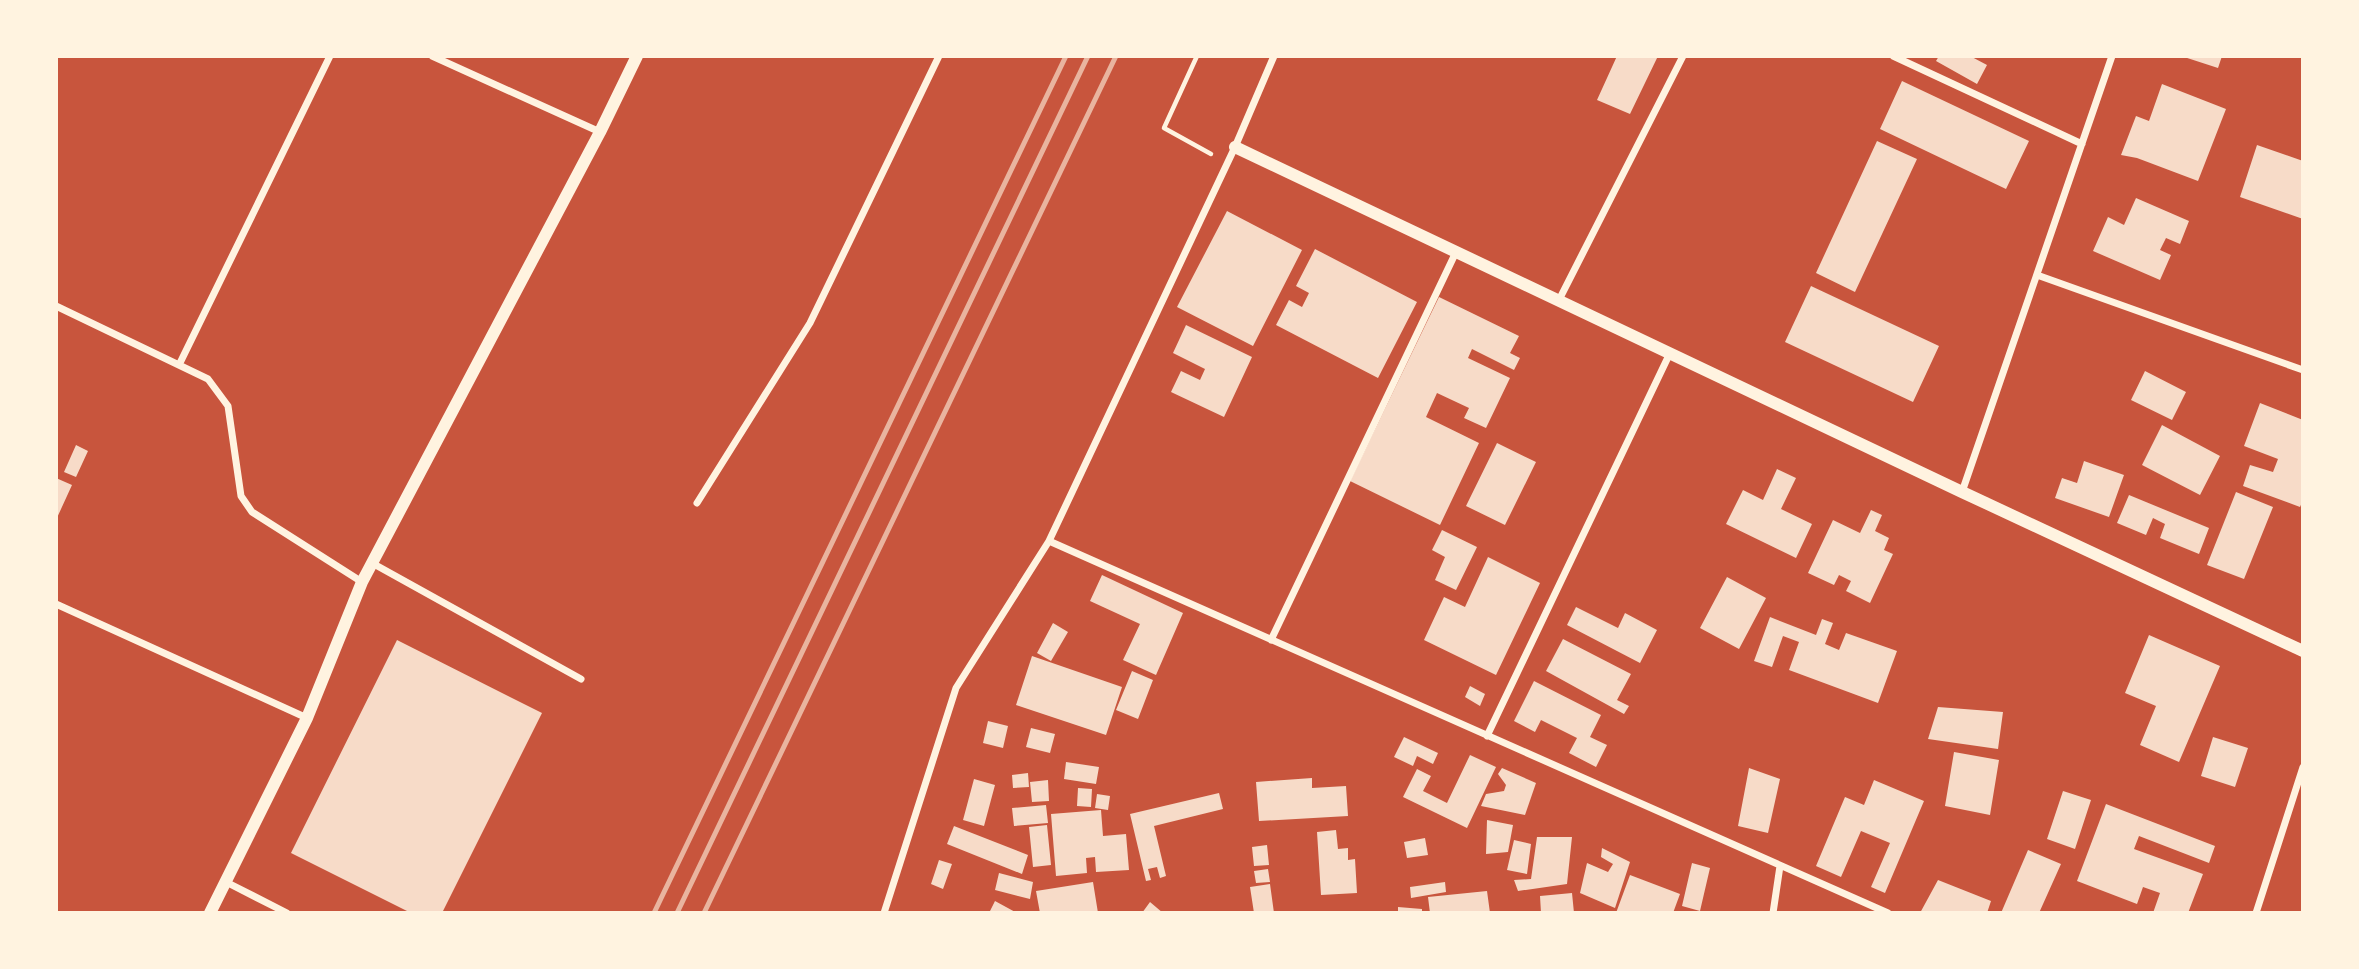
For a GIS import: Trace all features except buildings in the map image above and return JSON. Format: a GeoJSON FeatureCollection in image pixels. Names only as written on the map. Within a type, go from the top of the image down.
{"type":"FeatureCollection","features":[{"type":"Feature","properties":{"kind":"street"},"geometry":{"type":"LineString","coordinates":[[179,365],[330,56]]}},
{"type":"Feature","properties":{"kind":"street"},"geometry":{"type":"LineString","coordinates":[[432,56],[600,132]]}},
{"type":"Feature","properties":{"kind":"street"},"geometry":{"type":"LineString","coordinates":[[210,913],[307,718],[362,582],[638,56]]}},
{"type":"Feature","properties":{"kind":"street"},"geometry":{"type":"LineString","coordinates":[[697,503],[810,323],[939,56]]}},
{"type":"Feature","properties":{"kind":"street"},"geometry":{"type":"LineString","coordinates":[[884,913],[956,688],[1049,541],[1235,147],[1274,56]]}},
{"type":"Feature","properties":{"kind":"street"},"geometry":{"type":"LineString","coordinates":[[1559,300],[1684,56]]}},
{"type":"Feature","properties":{"kind":"street"},"geometry":{"type":"LineString","coordinates":[[1893,56],[2082,144]]}},
{"type":"Feature","properties":{"kind":"street"},"geometry":{"type":"LineString","coordinates":[[1962,492],[2112,56]]}},
{"type":"Feature","properties":{"kind":"street"},"geometry":{"type":"LineString","coordinates":[[1235,147],[2303,651]]}},
{"type":"Feature","properties":{"kind":"street"},"geometry":{"type":"LineString","coordinates":[[1270,640],[1456,252]]}},
{"type":"Feature","properties":{"kind":"street"},"geometry":{"type":"LineString","coordinates":[[2037,275],[2303,370]]}},
{"type":"Feature","properties":{"kind":"street"},"geometry":{"type":"LineString","coordinates":[[56,306],[208,379],[228,406],[241,496],[253,512],[362,582]]}},
{"type":"Feature","properties":{"kind":"street"},"geometry":{"type":"LineString","coordinates":[[1487,736],[1670,353]]}},
{"type":"Feature","properties":{"kind":"street"},"geometry":{"type":"LineString","coordinates":[[1049,541],[1888,913]]}},
{"type":"Feature","properties":{"kind":"street"},"geometry":{"type":"LineString","coordinates":[[372,563],[581,679]]}},
{"type":"Feature","properties":{"kind":"street"},"geometry":{"type":"LineString","coordinates":[[56,604],[307,718]]}},
{"type":"Feature","properties":{"kind":"street"},"geometry":{"type":"LineString","coordinates":[[2256,913],[2303,767]]}},
{"type":"Feature","properties":{"kind":"street"},"geometry":{"type":"LineString","coordinates":[[1773,913],[1780,866]]}},
{"type":"Feature","properties":{"kind":"street"},"geometry":{"type":"LineString","coordinates":[[226,882],[287,913]]}},
{"type":"Feature","properties":{"kind":"path"},"geometry":{"type":"LineString","coordinates":[[1197,56],[1164,128],[1227,162]]}},
{"type":"Feature","properties":{"kind":"railway"},"geometry":{"type":"LineString","coordinates":[[654,913],[1066,56]]}},
{"type":"Feature","properties":{"kind":"railway"},"geometry":{"type":"LineString","coordinates":[[677,913],[1088,56]]}},
{"type":"Feature","properties":{"kind":"railway"},"geometry":{"type":"LineString","coordinates":[[704,913],[1116,56]]}}]}
